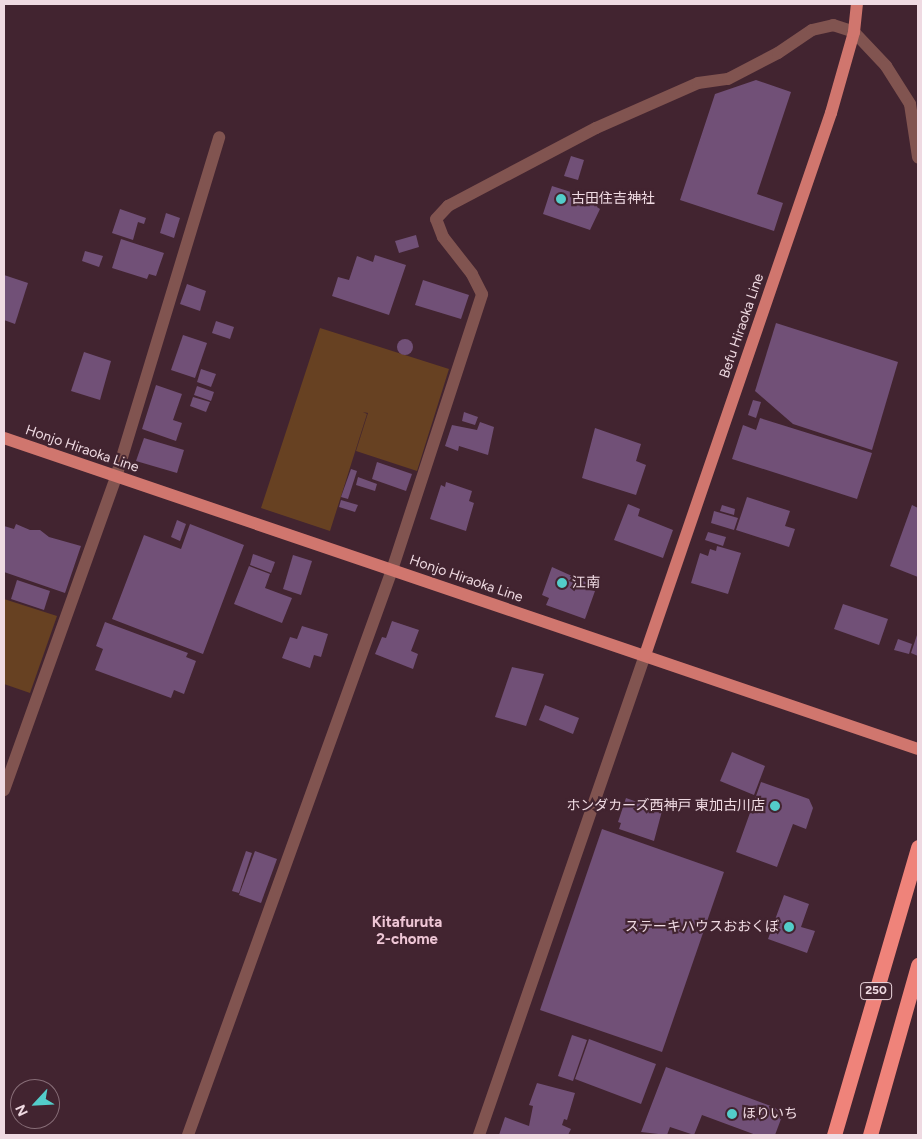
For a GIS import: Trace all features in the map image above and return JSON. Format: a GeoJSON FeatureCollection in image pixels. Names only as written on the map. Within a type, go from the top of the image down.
{"type":"FeatureCollection","features":[{"type":"Feature","properties":{"kind":"highway","name":"250"},"geometry":{"type":"LineString","coordinates":[[834,1135],[918,847]]}},
{"type":"Feature","properties":{"kind":"highway","name":"250"},"geometry":{"type":"LineString","coordinates":[[870,1135],[918,965]]}},
{"type":"Feature","properties":{"kind":"main road","name":"Befu Hiraoka Line"},"geometry":{"type":"LineString","coordinates":[[645,656],[828,122],[854,32],[857,4]]}},
{"type":"Feature","properties":{"kind":"main road","name":"Honjo Hiraoka Line"},"geometry":{"type":"LineString","coordinates":[[4,438],[918,749]]}},
{"type":"Feature","properties":{"kind":"street"},"geometry":{"type":"LineString","coordinates":[[188,1135],[392,570],[482,294],[472,274],[444,237],[436,219],[448,206],[596,128],[698,83],[728,79],[778,53],[812,30],[833,25],[854,32],[886,66],[910,104],[918,157]]}},
{"type":"Feature","properties":{"kind":"street"},"geometry":{"type":"LineString","coordinates":[[4,790],[116,477],[219,137]]}},
{"type":"Feature","properties":{"kind":"street"},"geometry":{"type":"LineString","coordinates":[[479,1135],[645,656]]}},
{"type":"Feature","properties":{"kind":"shaded area"},"geometry":{"type":"Polygon","coordinates":[[[320,328],[449,369],[417,471],[356,451],[368,413],[363,412],[367,414],[330,531],[261,508],[320,328]]]}},
{"type":"Feature","properties":{"kind":"shaded area"},"geometry":{"type":"Polygon","coordinates":[[[4,599],[57,616],[30,693],[4,684],[4,599]]]}},
{"type":"Feature","properties":{"kind":"building"},"geometry":{"type":"Polygon","coordinates":[[[756,80],[791,92],[757,194],[783,203],[774,231],[680,200],[715,94],[756,80]]]}},
{"type":"Feature","properties":{"kind":"building"},"geometry":{"type":"Polygon","coordinates":[[[571,156],[584,160],[578,180],[564,176],[571,156]]]}},
{"type":"Feature","properties":{"kind":"building","name":"古田住吉神社"},"geometry":{"type":"Polygon","coordinates":[[[552,186],[599,201],[597,207],[600,209],[590,230],[543,214],[552,186]]]}},
{"type":"Feature","properties":{"kind":"building"},"geometry":{"type":"Polygon","coordinates":[[[120,209],[146,218],[144,224],[138,222],[133,240],[112,233],[120,209]]]}},
{"type":"Feature","properties":{"kind":"building"},"geometry":{"type":"Polygon","coordinates":[[[166,213],[180,218],[174,238],[160,233],[166,213]]]}},
{"type":"Feature","properties":{"kind":"building"},"geometry":{"type":"Polygon","coordinates":[[[416,235],[419,247],[399,253],[395,241],[416,235]]]}},
{"type":"Feature","properties":{"kind":"building"},"geometry":{"type":"Polygon","coordinates":[[[121,239],[164,253],[156,276],[149,274],[147,279],[112,268],[121,239]]]}},
{"type":"Feature","properties":{"kind":"building"},"geometry":{"type":"Polygon","coordinates":[[[85,251],[103,256],[99,267],[82,261],[85,251]]]}},
{"type":"Feature","properties":{"kind":"building"},"geometry":{"type":"Polygon","coordinates":[[[375,255],[406,265],[389,315],[332,296],[338,277],[349,280],[357,256],[373,262],[375,255]]]}},
{"type":"Feature","properties":{"kind":"building"},"geometry":{"type":"Polygon","coordinates":[[[4,275],[28,283],[15,324],[4,320],[4,275]]]}},
{"type":"Feature","properties":{"kind":"building"},"geometry":{"type":"Polygon","coordinates":[[[423,280],[469,295],[461,319],[415,305],[423,280]]]}},
{"type":"Feature","properties":{"kind":"building"},"geometry":{"type":"Polygon","coordinates":[[[187,284],[206,291],[200,311],[180,304],[187,284]]]}},
{"type":"Feature","properties":{"kind":"building"},"geometry":{"type":"Polygon","coordinates":[[[216,321],[234,327],[230,339],[212,333],[216,321]]]}},
{"type":"Feature","properties":{"kind":"building"},"geometry":{"type":"Polygon","coordinates":[[[776,323],[898,362],[872,450],[793,424],[755,391],[776,323]]]}},
{"type":"Feature","properties":{"kind":"building"},"geometry":{"type":"Polygon","coordinates":[[[183,335],[207,343],[195,378],[171,370],[183,335]]]}},
{"type":"Feature","properties":{"kind":"building"},"geometry":{"type":"Polygon","coordinates":[[[402,339],[408,339],[413,344],[411,353],[402,355],[397,350],[397,344],[402,339]]]}},
{"type":"Feature","properties":{"kind":"building"},"geometry":{"type":"Polygon","coordinates":[[[84,352],[111,361],[100,400],[71,391],[84,352]]]}},
{"type":"Feature","properties":{"kind":"building"},"geometry":{"type":"Polygon","coordinates":[[[201,369],[216,374],[211,387],[197,382],[201,369]]]}},
{"type":"Feature","properties":{"kind":"building"},"geometry":{"type":"Polygon","coordinates":[[[156,385],[182,394],[173,420],[182,423],[176,441],[142,429],[156,385]]]}},
{"type":"Feature","properties":{"kind":"building"},"geometry":{"type":"Polygon","coordinates":[[[197,386],[214,392],[211,401],[194,395],[197,386]]]}},
{"type":"Feature","properties":{"kind":"building"},"geometry":{"type":"Polygon","coordinates":[[[193,397],[210,402],[206,412],[190,406],[193,397]]]}},
{"type":"Feature","properties":{"kind":"building"},"geometry":{"type":"Polygon","coordinates":[[[753,400],[761,402],[756,418],[748,415],[753,400]]]}},
{"type":"Feature","properties":{"kind":"building"},"geometry":{"type":"Polygon","coordinates":[[[464,412],[478,417],[475,425],[462,421],[464,412]]]}},
{"type":"Feature","properties":{"kind":"building"},"geometry":{"type":"Polygon","coordinates":[[[760,418],[872,453],[857,499],[732,459],[743,425],[756,430],[760,418]]]}},
{"type":"Feature","properties":{"kind":"building"},"geometry":{"type":"Polygon","coordinates":[[[480,422],[494,427],[488,455],[459,446],[458,451],[445,446],[452,425],[477,430],[480,422]]]}},
{"type":"Feature","properties":{"kind":"building"},"geometry":{"type":"Polygon","coordinates":[[[595,428],[641,444],[636,461],[646,465],[636,495],[582,478],[595,428]]]}},
{"type":"Feature","properties":{"kind":"building"},"geometry":{"type":"Polygon","coordinates":[[[144,438],[184,450],[177,473],[136,461],[144,438]]]}},
{"type":"Feature","properties":{"kind":"building"},"geometry":{"type":"Polygon","coordinates":[[[377,462],[412,474],[406,491],[372,479],[377,462]]]}},
{"type":"Feature","properties":{"kind":"building"},"geometry":{"type":"Polygon","coordinates":[[[351,469],[357,471],[348,499],[341,497],[351,469]]]}},
{"type":"Feature","properties":{"kind":"building"},"geometry":{"type":"Polygon","coordinates":[[[358,477],[377,484],[375,491],[356,485],[358,477]]]}},
{"type":"Feature","properties":{"kind":"building"},"geometry":{"type":"Polygon","coordinates":[[[446,482],[472,491],[469,501],[474,503],[466,531],[430,519],[441,485],[445,487],[446,482]]]}},
{"type":"Feature","properties":{"kind":"building"},"geometry":{"type":"Polygon","coordinates":[[[747,497],[790,511],[785,526],[795,529],[789,547],[736,530],[747,497]]]}},
{"type":"Feature","properties":{"kind":"building"},"geometry":{"type":"Polygon","coordinates":[[[341,500],[358,505],[355,512],[339,507],[341,500]]]}},
{"type":"Feature","properties":{"kind":"building"},"geometry":{"type":"Polygon","coordinates":[[[628,504],[640,509],[638,516],[673,530],[663,558],[614,540],[628,504]]]}},
{"type":"Feature","properties":{"kind":"building"},"geometry":{"type":"Polygon","coordinates":[[[722,505],[735,509],[734,515],[720,511],[722,505]]]}},
{"type":"Feature","properties":{"kind":"building"},"geometry":{"type":"Polygon","coordinates":[[[912,505],[918,508],[918,577],[890,566],[912,505]]]}},
{"type":"Feature","properties":{"kind":"building"},"geometry":{"type":"Polygon","coordinates":[[[714,511],[738,518],[734,530],[711,523],[714,511]]]}},
{"type":"Feature","properties":{"kind":"building"},"geometry":{"type":"Polygon","coordinates":[[[177,520],[186,524],[180,541],[171,537],[177,520]]]}},
{"type":"Feature","properties":{"kind":"building"},"geometry":{"type":"Polygon","coordinates":[[[16,524],[30,530],[40,530],[49,537],[81,546],[65,593],[4,572],[4,526],[14,529],[16,524]]]}},
{"type":"Feature","properties":{"kind":"building"},"geometry":{"type":"Polygon","coordinates":[[[190,524],[244,545],[203,654],[112,619],[144,535],[181,549],[190,524]]]}},
{"type":"Feature","properties":{"kind":"building"},"geometry":{"type":"Polygon","coordinates":[[[708,532],[726,537],[723,546],[705,540],[708,532]]]}},
{"type":"Feature","properties":{"kind":"building"},"geometry":{"type":"Polygon","coordinates":[[[717,546],[741,553],[728,594],[691,583],[700,553],[708,556],[710,549],[716,551],[717,546]]]}},
{"type":"Feature","properties":{"kind":"building"},"geometry":{"type":"Polygon","coordinates":[[[253,554],[275,562],[271,573],[250,565],[253,554]]]}},
{"type":"Feature","properties":{"kind":"building"},"geometry":{"type":"Polygon","coordinates":[[[293,555],[312,561],[301,595],[283,589],[293,555]]]}},
{"type":"Feature","properties":{"kind":"building"},"geometry":{"type":"Polygon","coordinates":[[[249,566],[270,574],[265,588],[292,598],[282,623],[234,604],[249,566]]]}},
{"type":"Feature","properties":{"kind":"building"},"geometry":{"type":"Polygon","coordinates":[[[552,567],[592,585],[590,590],[595,591],[585,619],[546,605],[549,598],[542,595],[552,567]]]}},
{"type":"Feature","properties":{"kind":"building"},"geometry":{"type":"Polygon","coordinates":[[[17,580],[50,591],[44,610],[11,599],[17,580]]]}},
{"type":"Feature","properties":{"kind":"building"},"geometry":{"type":"Polygon","coordinates":[[[843,604],[888,619],[879,645],[834,629],[843,604]]]}},
{"type":"Feature","properties":{"kind":"building"},"geometry":{"type":"Polygon","coordinates":[[[392,621],[419,630],[411,651],[418,654],[413,669],[375,654],[382,637],[386,638],[392,621]]]}},
{"type":"Feature","properties":{"kind":"building"},"geometry":{"type":"Polygon","coordinates":[[[105,622],[188,653],[186,657],[196,661],[184,694],[174,690],[171,698],[95,670],[103,649],[96,646],[105,622]]]}},
{"type":"Feature","properties":{"kind":"building"},"geometry":{"type":"Polygon","coordinates":[[[302,626],[328,634],[321,657],[314,655],[310,668],[282,658],[290,637],[297,639],[302,626]]]}},
{"type":"Feature","properties":{"kind":"building"},"geometry":{"type":"Polygon","coordinates":[[[918,632],[918,656],[911,653],[918,632]]]}},
{"type":"Feature","properties":{"kind":"building"},"geometry":{"type":"Polygon","coordinates":[[[898,639],[912,644],[909,654],[894,650],[898,639]]]}},
{"type":"Feature","properties":{"kind":"building"},"geometry":{"type":"Polygon","coordinates":[[[512,667],[544,674],[526,726],[495,717],[512,667]]]}},
{"type":"Feature","properties":{"kind":"building"},"geometry":{"type":"Polygon","coordinates":[[[545,705],[579,718],[573,734],[539,720],[545,705]]]}},
{"type":"Feature","properties":{"kind":"building"},"geometry":{"type":"Polygon","coordinates":[[[732,752],[765,766],[754,795],[720,781],[732,752]]]}},
{"type":"Feature","properties":{"kind":"building"},"geometry":{"type":"Polygon","coordinates":[[[761,782],[809,799],[813,808],[806,829],[793,824],[777,867],[736,852],[761,782]]]}},
{"type":"Feature","properties":{"kind":"building"},"geometry":{"type":"Polygon","coordinates":[[[626,798],[662,811],[654,841],[619,829],[621,823],[618,822],[626,798]]]}},
{"type":"Feature","properties":{"kind":"building"},"geometry":{"type":"Polygon","coordinates":[[[602,829],[724,872],[662,1052],[540,1010],[602,829]]]}},
{"type":"Feature","properties":{"kind":"building"},"geometry":{"type":"Polygon","coordinates":[[[246,851],[252,853],[239,893],[232,891],[246,851]]]}},
{"type":"Feature","properties":{"kind":"building"},"geometry":{"type":"Polygon","coordinates":[[[255,851],[277,859],[261,903],[239,895],[255,851]]]}},
{"type":"Feature","properties":{"kind":"building"},"geometry":{"type":"Polygon","coordinates":[[[784,895],[809,904],[801,927],[815,931],[807,953],[768,939],[784,895]]]}},
{"type":"Feature","properties":{"kind":"building"},"geometry":{"type":"Polygon","coordinates":[[[572,1035],[587,1040],[573,1081],[558,1076],[572,1035]]]}},
{"type":"Feature","properties":{"kind":"building"},"geometry":{"type":"Polygon","coordinates":[[[589,1039],[656,1064],[641,1104],[575,1079],[589,1039]]]}},
{"type":"Feature","properties":{"kind":"building"},"geometry":{"type":"Polygon","coordinates":[[[666,1067],[784,1111],[775,1135],[756,1135],[702,1115],[694,1135],[670,1127],[667,1135],[641,1132],[666,1067]]]}},
{"type":"Feature","properties":{"kind":"building"},"geometry":{"type":"Polygon","coordinates":[[[537,1083],[575,1093],[567,1120],[564,1119],[562,1125],[571,1129],[568,1135],[499,1135],[505,1117],[529,1126],[533,1106],[529,1105],[537,1083]]]}},
{"type":"Feature","properties":{"kind":"place","name":"古田住吉神社"},"geometry":{"type":"Point","coordinates":[561,199]}},
{"type":"Feature","properties":{"kind":"place","name":"江南"},"geometry":{"type":"Point","coordinates":[562,583]}},
{"type":"Feature","properties":{"kind":"place","name":"ホンダカーズ西神戸 東加古川店"},"geometry":{"type":"Point","coordinates":[775,806]}},
{"type":"Feature","properties":{"kind":"place","name":"ステーキハウスおおくぼ"},"geometry":{"type":"Point","coordinates":[789,927]}},
{"type":"Feature","properties":{"kind":"place","name":"ほりいち"},"geometry":{"type":"Point","coordinates":[732,1114]}},
{"type":"Feature","properties":{"kind":"district","name":"Kitafuruta 2-chome"},"geometry":{"type":"Point","coordinates":[407,930]}}]}
